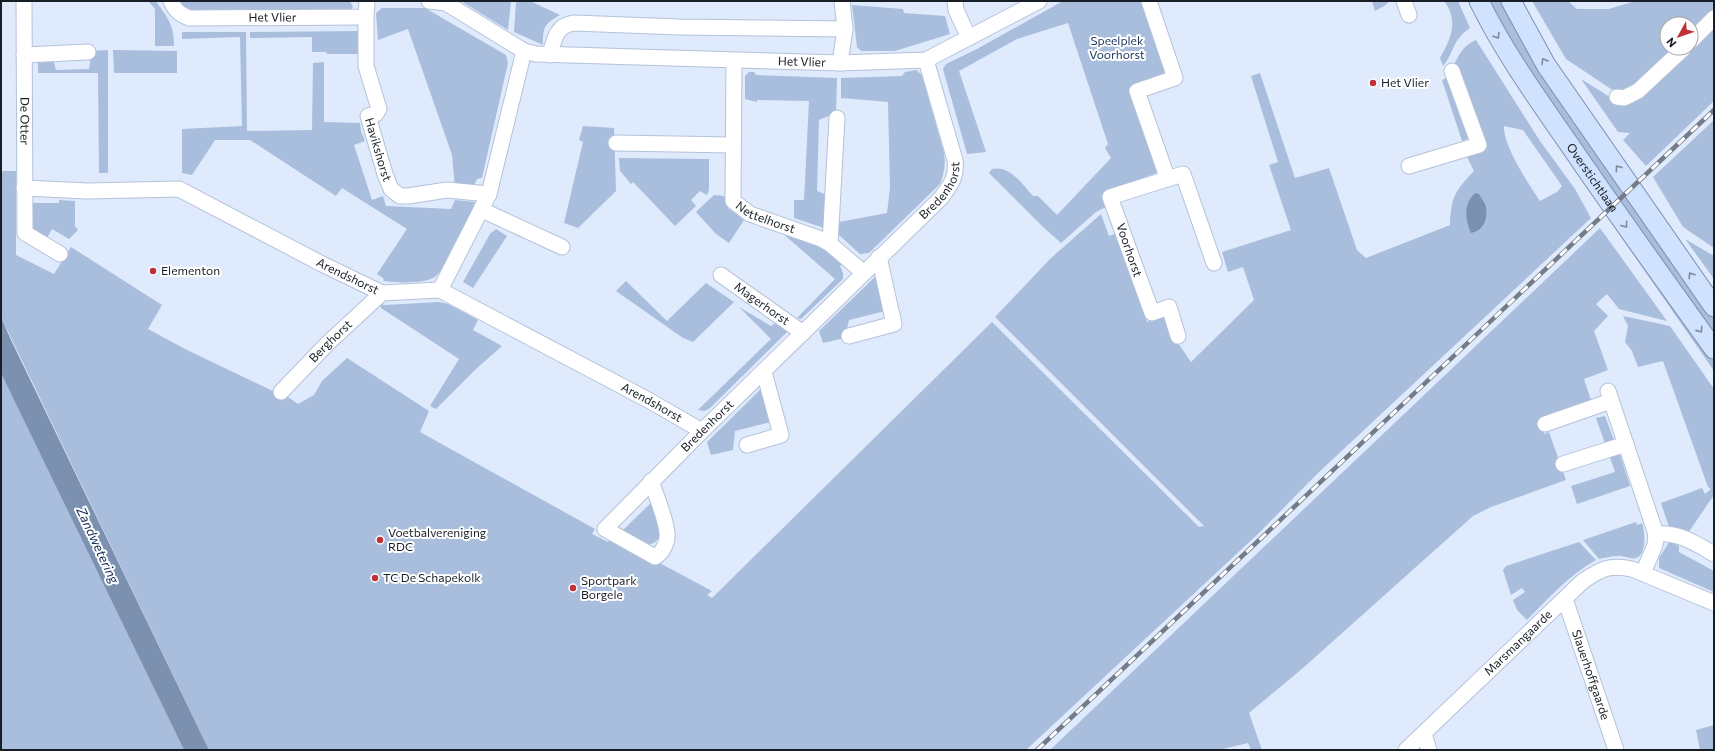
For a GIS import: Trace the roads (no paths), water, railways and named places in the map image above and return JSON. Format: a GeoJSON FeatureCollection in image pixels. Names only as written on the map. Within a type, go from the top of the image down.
{"type":"FeatureCollection","features":[{"type":"Feature","properties":{"kind":"main road","name":"Overstichtlaan"},"geometry":{"type":"LineString","coordinates":[[1479,1],[1494,31],[1531,89],[1612,207],[1714,349]]}},
{"type":"Feature","properties":{"kind":"main road"},"geometry":{"type":"LineString","coordinates":[[1511,1],[1546,65],[1714,307]]}},
{"type":"Feature","properties":{"kind":"street","name":"De Otter"},"geometry":{"type":"LineString","coordinates":[[24,1],[25,232],[60,254]]}},
{"type":"Feature","properties":{"kind":"street","name":"Het Vlier"},"geometry":{"type":"LineString","coordinates":[[171,1],[174,8],[180,15],[190,18],[366,17]]}},
{"type":"Feature","properties":{"kind":"street"},"geometry":{"type":"LineString","coordinates":[[366,17],[367,1]]}},
{"type":"Feature","properties":{"kind":"street","name":"Het Vlier"},"geometry":{"type":"LineString","coordinates":[[429,1],[446,2],[524,51],[536,54],[840,63],[926,60],[1038,1]]}},
{"type":"Feature","properties":{"kind":"street"},"geometry":{"type":"LineString","coordinates":[[840,63],[845,29],[842,1]]}},
{"type":"Feature","properties":{"kind":"street"},"geometry":{"type":"LineString","coordinates":[[955,1],[956,10],[969,38]]}},
{"type":"Feature","properties":{"kind":"street"},"geometry":{"type":"LineString","coordinates":[[1149,1],[1175,78],[1137,91],[1167,178]]}},
{"type":"Feature","properties":{"kind":"street","name":"Havikshorst"},"geometry":{"type":"LineString","coordinates":[[366,17],[366,66],[379,109],[376,114],[368,116],[372,133],[391,189],[400,196],[447,190],[489,194]]}},
{"type":"Feature","properties":{"kind":"street"},"geometry":{"type":"LineString","coordinates":[[1699,33],[1714,18]]}},
{"type":"Feature","properties":{"kind":"street"},"geometry":{"type":"LineString","coordinates":[[550,55],[559,29],[565,24],[574,23],[679,27],[845,29]]}},
{"type":"Feature","properties":{"kind":"street"},"geometry":{"type":"LineString","coordinates":[[440,290],[489,194],[524,51]]}},
{"type":"Feature","properties":{"kind":"street"},"geometry":{"type":"LineString","coordinates":[[24,55],[88,52]]}},
{"type":"Feature","properties":{"kind":"street"},"geometry":{"type":"LineString","coordinates":[[1617,97],[1624,98],[1638,92],[1676,56]]}},
{"type":"Feature","properties":{"kind":"street","name":"Bredenhorst"},"geometry":{"type":"LineString","coordinates":[[651,481],[668,534],[663,550],[660,555],[656,557],[605,529],[651,481],[702,430],[764,372],[864,274],[879,257],[941,198],[957,171],[952,147],[926,60]]}},
{"type":"Feature","properties":{"kind":"street","name":"Nettelhorst"},"geometry":{"type":"LineString","coordinates":[[734,61],[733,201],[750,214],[821,239],[830,244],[864,274]]}},
{"type":"Feature","properties":{"kind":"street"},"geometry":{"type":"LineString","coordinates":[[1409,166],[1479,145],[1452,70]]}},
{"type":"Feature","properties":{"kind":"street"},"geometry":{"type":"LineString","coordinates":[[830,244],[837,118]]}},
{"type":"Feature","properties":{"kind":"street"},"geometry":{"type":"LineString","coordinates":[[616,143],[733,145]]}},
{"type":"Feature","properties":{"kind":"street","name":"Voorhorst"},"geometry":{"type":"LineString","coordinates":[[1178,336],[1169,308],[1152,313],[1110,197],[1182,174],[1214,263]]}},
{"type":"Feature","properties":{"kind":"street","name":"Arendshorst"},"geometry":{"type":"LineString","coordinates":[[24,188],[87,191],[179,189],[322,264],[382,293],[440,290],[702,430]]}},
{"type":"Feature","properties":{"kind":"street"},"geometry":{"type":"LineString","coordinates":[[482,210],[562,247]]}},
{"type":"Feature","properties":{"kind":"street"},"geometry":{"type":"LineString","coordinates":[[849,336],[894,324],[879,257]]}},
{"type":"Feature","properties":{"kind":"street","name":"Magerhorst"},"geometry":{"type":"LineString","coordinates":[[720,275],[803,333]]}},
{"type":"Feature","properties":{"kind":"street","name":"Berghorst"},"geometry":{"type":"LineString","coordinates":[[281,392],[328,343],[382,293]]}},
{"type":"Feature","properties":{"kind":"street"},"geometry":{"type":"LineString","coordinates":[[747,445],[781,435],[764,372]]}},
{"type":"Feature","properties":{"kind":"street"},"geometry":{"type":"LineString","coordinates":[[1545,424],[1610,396],[1656,534],[1655,545],[1643,573]]}},
{"type":"Feature","properties":{"kind":"street"},"geometry":{"type":"LineString","coordinates":[[1563,464],[1626,444]]}},
{"type":"Feature","properties":{"kind":"street"},"geometry":{"type":"LineString","coordinates":[[1656,534],[1666,533],[1682,537],[1714,554]]}},
{"type":"Feature","properties":{"kind":"street","name":"Marsmangaarde"},"geometry":{"type":"LineString","coordinates":[[1406,750],[1583,581],[1605,568],[1619,566],[1643,573],[1714,603]]}},
{"type":"Feature","properties":{"kind":"street","name":"Slauerhoffgaarde"},"geometry":{"type":"LineString","coordinates":[[1565,599],[1616,750]]}},
{"type":"Feature","properties":{"kind":"street"},"geometry":{"type":"LineString","coordinates":[[1424,734],[1429,750]]}},
{"type":"Feature","properties":{"kind":"water"},"geometry":{"type":"Polygon","coordinates":[[[1475,193],[1479,194],[1486,206],[1486,217],[1482,227],[1471,233],[1467,223],[1466,212],[1468,202],[1475,193]]]}},
{"type":"Feature","properties":{"kind":"water","name":"Zandwetering"},"geometry":{"type":"Polygon","coordinates":[[[1,317],[209,750],[184,750],[1,373],[1,317]]]}},
{"type":"Feature","properties":{"kind":"railway"},"geometry":{"type":"LineString","coordinates":[[1037,750],[1714,110]]}},
{"type":"Feature","properties":{"kind":"place","name":"Het Vlier"},"geometry":{"type":"Point","coordinates":[1373,83]}},
{"type":"Feature","properties":{"kind":"place","name":"Elementon"},"geometry":{"type":"Point","coordinates":[153,271]}},
{"type":"Feature","properties":{"kind":"place","name":"Voetbalvereniging RDC"},"geometry":{"type":"Point","coordinates":[380,540]}},
{"type":"Feature","properties":{"kind":"place","name":"TC De Schapekolk"},"geometry":{"type":"Point","coordinates":[375,578]}},
{"type":"Feature","properties":{"kind":"place","name":"Sportpark Borgele"},"geometry":{"type":"Point","coordinates":[573,588]}},
{"type":"Feature","properties":{"kind":"park label","name":"Speelplek Voorhorst"},"geometry":{"type":"Point","coordinates":[1117,48]}}]}
